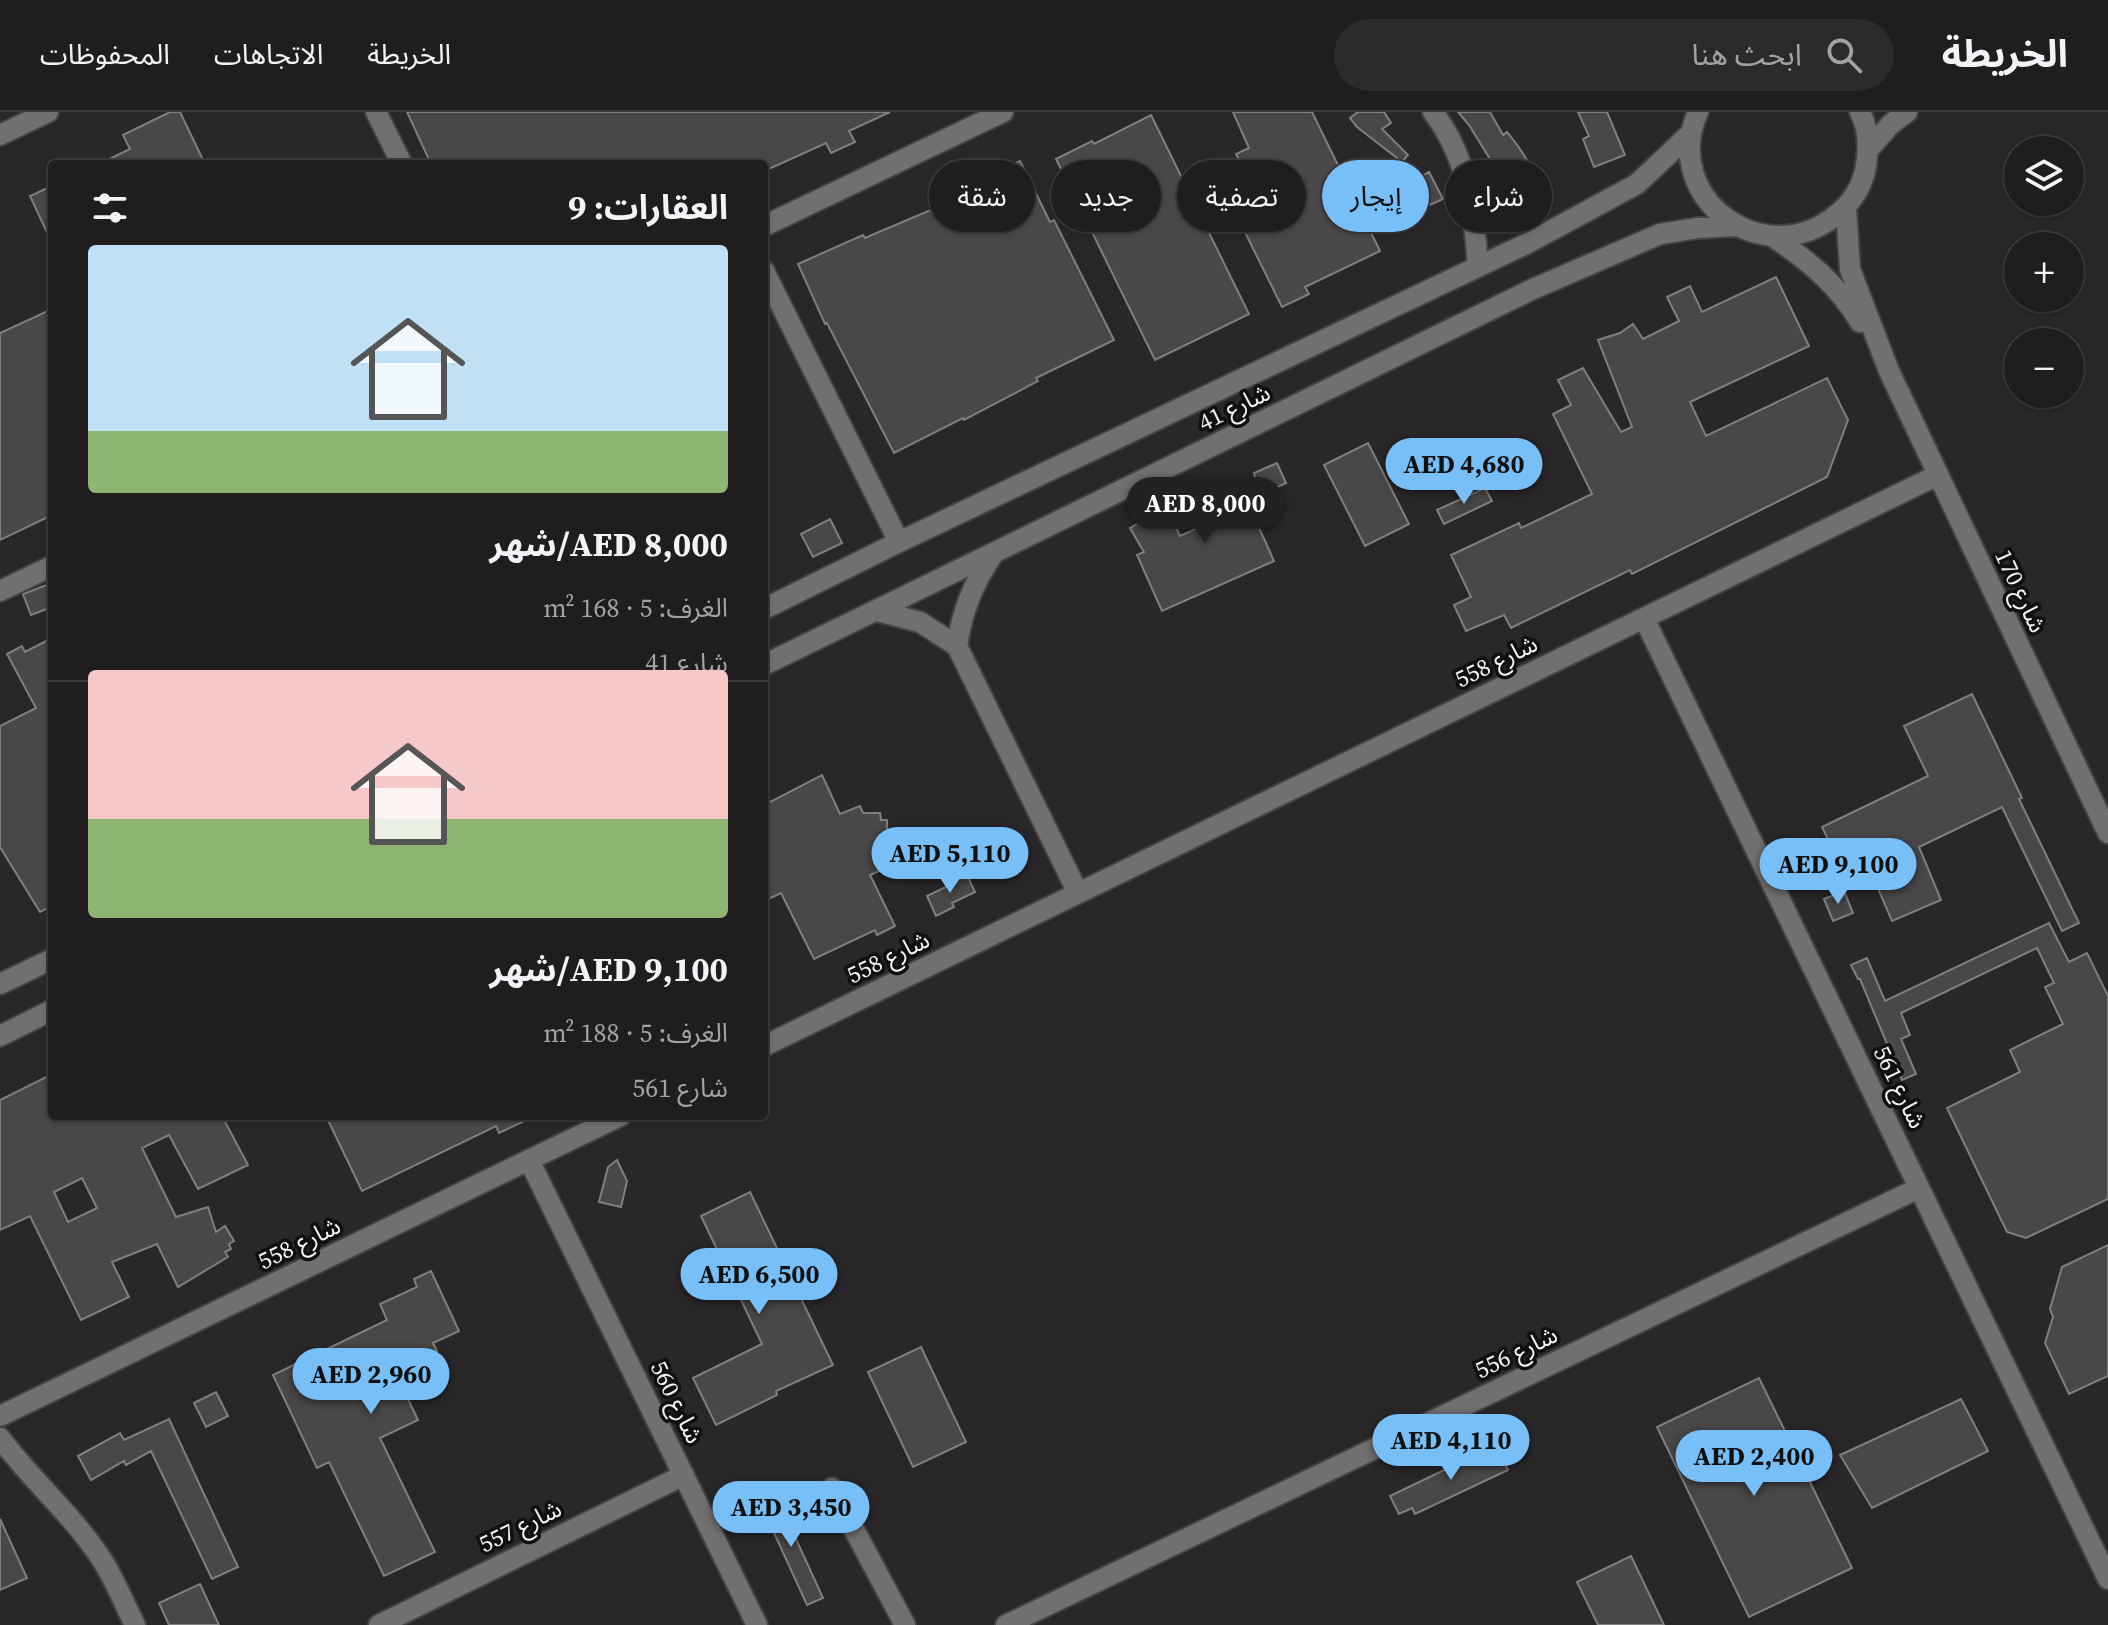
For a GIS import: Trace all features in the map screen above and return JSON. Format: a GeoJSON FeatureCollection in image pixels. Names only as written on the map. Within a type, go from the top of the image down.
{"type":"FeatureCollection","features":[{"type":"Feature","properties":{"kind":"street"},"geometry":{"type":"LineString","coordinates":[[0,135],[48,112]]}},
{"type":"Feature","properties":{"kind":"street"},"geometry":{"type":"LineString","coordinates":[[376,112],[400,160]]}},
{"type":"Feature","properties":{"kind":"street"},"geometry":{"type":"LineString","coordinates":[[768,224],[1003,112]]}},
{"type":"Feature","properties":{"kind":"street"},"geometry":{"type":"LineString","coordinates":[[1433,112],[1455,145],[1468,184],[1474,210],[1478,267]]}},
{"type":"Feature","properties":{"kind":"street"},"geometry":{"type":"LineString","coordinates":[[1698,112],[1691,133],[1690,155],[1694,176],[1704,196],[1718,213],[1736,226],[1754,234],[1773,237],[1800,235],[1824,225],[1846,208],[1863,181],[1869,149],[1865,121],[1860,112]]}},
{"type":"Feature","properties":{"kind":"street"},"geometry":{"type":"LineString","coordinates":[[1869,149],[1891,124],[1907,112]]}},
{"type":"Feature","properties":{"kind":"street","name":"شارع 41"},"geometry":{"type":"LineString","coordinates":[[768,607],[1591,211],[1637,184],[1691,133]]}},
{"type":"Feature","properties":{"kind":"street","name":"شارع 170"},"geometry":{"type":"LineString","coordinates":[[1846,208],[1850,269],[1889,371],[2108,833]]}},
{"type":"Feature","properties":{"kind":"street","name":"شارع 41"},"geometry":{"type":"LineString","coordinates":[[768,663],[1548,283],[1660,234],[1736,226]]}},
{"type":"Feature","properties":{"kind":"street","name":"شارع 170"},"geometry":{"type":"LineString","coordinates":[[1773,237],[1808,262],[1851,306],[1889,371]]}},
{"type":"Feature","properties":{"kind":"street"},"geometry":{"type":"LineString","coordinates":[[768,279],[899,542]]}},
{"type":"Feature","properties":{"kind":"street","name":"شارع 558"},"geometry":{"type":"LineString","coordinates":[[768,1044],[1938,475]]}},
{"type":"Feature","properties":{"kind":"street"},"geometry":{"type":"LineString","coordinates":[[957,646],[968,597],[993,554]]}},
{"type":"Feature","properties":{"kind":"street"},"geometry":{"type":"LineString","coordinates":[[0,591],[48,568]]}},
{"type":"Feature","properties":{"kind":"street"},"geometry":{"type":"LineString","coordinates":[[877,611],[920,622],[957,646],[1078,893]]}},
{"type":"Feature","properties":{"kind":"street","name":"شارع 561"},"geometry":{"type":"LineString","coordinates":[[1644,618],[2108,1579]]}},
{"type":"Feature","properties":{"kind":"street"},"geometry":{"type":"LineString","coordinates":[[0,984],[48,961]]}},
{"type":"Feature","properties":{"kind":"street"},"geometry":{"type":"LineString","coordinates":[[0,1036],[48,1012]]}},
{"type":"Feature","properties":{"kind":"street","name":"شارع 558"},"geometry":{"type":"LineString","coordinates":[[0,1416],[612,1120]]}},
{"type":"Feature","properties":{"kind":"street","name":"شارع 560"},"geometry":{"type":"LineString","coordinates":[[529,1160],[757,1625]]}},
{"type":"Feature","properties":{"kind":"street","name":"شارع 556"},"geometry":{"type":"LineString","coordinates":[[1006,1625],[1919,1188]]}},
{"type":"Feature","properties":{"kind":"street"},"geometry":{"type":"LineString","coordinates":[[0,1438],[104,1563],[135,1625]]}},
{"type":"Feature","properties":{"kind":"street","name":"شارع 557"},"geometry":{"type":"LineString","coordinates":[[379,1625],[684,1475]]}},
{"type":"Feature","properties":{"kind":"street"},"geometry":{"type":"LineString","coordinates":[[832,1488],[905,1625]]}},
{"type":"Feature","properties":{"kind":"building"},"geometry":{"type":"Polygon","coordinates":[[[170,112],[180,112],[203,160],[107,160],[130,149],[123,135],[170,112]]]}},
{"type":"Feature","properties":{"kind":"building"},"geometry":{"type":"Polygon","coordinates":[[[407,112],[890,112],[849,131],[855,142],[831,153],[826,143],[769,169],[768,160],[429,160],[407,112]]]}},
{"type":"Feature","properties":{"kind":"building"},"geometry":{"type":"Polygon","coordinates":[[[1233,112],[1312,112],[1335,160],[1322,160],[1322,232],[1371,232],[1380,251],[1305,287],[1309,294],[1282,307],[1245,232],[1306,232],[1306,160],[1239,160],[1236,154],[1249,148],[1233,112]]]}},
{"type":"Feature","properties":{"kind":"building"},"geometry":{"type":"Polygon","coordinates":[[[1358,112],[1384,112],[1391,123],[1382,129],[1408,155],[1399,160],[1350,118],[1358,112]]]}},
{"type":"Feature","properties":{"kind":"building"},"geometry":{"type":"Polygon","coordinates":[[[1458,112],[1490,112],[1503,135],[1507,132],[1527,160],[1491,160],[1458,112]]]}},
{"type":"Feature","properties":{"kind":"building"},"geometry":{"type":"Polygon","coordinates":[[[1578,112],[1607,112],[1625,155],[1594,167],[1583,139],[1589,136],[1578,112]]]}},
{"type":"Feature","properties":{"kind":"building"},"geometry":{"type":"Polygon","coordinates":[[[1151,115],[1177,168],[1177,232],[1209,232],[1249,314],[1155,360],[1092,232],[1161,232],[1161,160],[1056,159],[1092,141],[1094,144],[1151,115]]]}},
{"type":"Feature","properties":{"kind":"building"},"geometry":{"type":"Polygon","coordinates":[[[1429,172],[1443,199],[1429,205],[1429,172]]]}},
{"type":"Feature","properties":{"kind":"building"},"geometry":{"type":"Polygon","coordinates":[[[48,188],[48,234],[30,196],[48,188]]]}},
{"type":"Feature","properties":{"kind":"building"},"geometry":{"type":"Polygon","coordinates":[[[1035,192],[1051,222],[1051,232],[1060,232],[1114,340],[1036,378],[1038,381],[964,420],[894,453],[825,324],[798,264],[863,235],[865,238],[929,211],[929,232],[1035,232],[1035,192]]]}},
{"type":"Feature","properties":{"kind":"building"},"geometry":{"type":"Polygon","coordinates":[[[1776,277],[1809,346],[1690,402],[1706,436],[1827,378],[1848,420],[1827,477],[1632,574],[1630,570],[1511,628],[1504,615],[1466,631],[1454,605],[1471,597],[1451,555],[1519,523],[1521,528],[1592,494],[1553,414],[1571,405],[1558,380],[1583,368],[1621,432],[1632,427],[1598,340],[1620,333],[1633,324],[1643,339],[1679,321],[1667,297],[1690,286],[1702,312],[1776,277]]]}},
{"type":"Feature","properties":{"kind":"building"},"geometry":{"type":"Polygon","coordinates":[[[48,311],[48,517],[0,540],[0,333],[48,311]]]}},
{"type":"Feature","properties":{"kind":"building"},"geometry":{"type":"Polygon","coordinates":[[[1368,443],[1409,524],[1365,546],[1324,465],[1368,443]]]}},
{"type":"Feature","properties":{"kind":"building"},"geometry":{"type":"Polygon","coordinates":[[[1277,463],[1286,483],[1247,501],[1274,561],[1162,611],[1137,555],[1144,552],[1130,528],[1154,514],[1151,508],[1164,503],[1180,536],[1232,513],[1222,494],[1255,477],[1254,473],[1277,463]]]}},
{"type":"Feature","properties":{"kind":"building"},"geometry":{"type":"Polygon","coordinates":[[[1485,488],[1492,501],[1444,524],[1437,510],[1485,488]]]}},
{"type":"Feature","properties":{"kind":"building"},"geometry":{"type":"Polygon","coordinates":[[[830,519],[842,543],[813,557],[801,534],[830,519]]]}},
{"type":"Feature","properties":{"kind":"building"},"geometry":{"type":"Polygon","coordinates":[[[48,585],[48,609],[31,615],[23,594],[48,585]]]}},
{"type":"Feature","properties":{"kind":"building"},"geometry":{"type":"Polygon","coordinates":[[[48,640],[48,908],[40,912],[0,847],[0,726],[36,708],[7,654],[22,646],[25,652],[48,640]]]}},
{"type":"Feature","properties":{"kind":"building"},"geometry":{"type":"Polygon","coordinates":[[[1972,694],[2079,923],[2062,931],[2002,807],[1919,847],[1941,900],[1892,921],[1870,870],[1848,881],[1822,827],[1928,776],[1904,726],[1972,694]]]}},
{"type":"Feature","properties":{"kind":"building"},"geometry":{"type":"Polygon","coordinates":[[[822,775],[840,814],[860,806],[863,813],[880,813],[881,820],[887,820],[888,867],[870,875],[895,926],[877,935],[875,930],[814,959],[781,893],[768,899],[768,803],[822,775]]]}},
{"type":"Feature","properties":{"kind":"building"},"geometry":{"type":"Polygon","coordinates":[[[967,875],[975,892],[952,903],[954,907],[936,916],[927,896],[948,886],[950,879],[967,875]]]}},
{"type":"Feature","properties":{"kind":"building"},"geometry":{"type":"Polygon","coordinates":[[[1844,891],[1853,913],[1833,921],[1824,899],[1844,891]]]}},
{"type":"Feature","properties":{"kind":"building"},"geometry":{"type":"Polygon","coordinates":[[[2049,923],[2069,962],[2087,953],[2108,996],[2108,1199],[2026,1238],[2007,1232],[1947,1108],[2020,1072],[2010,1050],[2063,1024],[2045,987],[2054,983],[2037,948],[1901,1013],[1910,1035],[1901,1039],[1916,1074],[1902,1080],[1860,979],[1851,965],[1867,958],[1885,1001],[2049,923]]]}},
{"type":"Feature","properties":{"kind":"building"},"geometry":{"type":"Polygon","coordinates":[[[48,1076],[48,1120],[224,1120],[248,1165],[198,1189],[169,1135],[142,1148],[176,1217],[208,1207],[216,1232],[225,1226],[234,1241],[229,1244],[231,1249],[225,1252],[228,1257],[178,1287],[157,1244],[112,1262],[129,1297],[81,1320],[30,1216],[0,1230],[0,1100],[48,1076]],[[82,1178],[54,1192],[68,1222],[97,1208],[82,1178]]]}},
{"type":"Feature","properties":{"kind":"building"},"geometry":{"type":"Polygon","coordinates":[[[328,1120],[527,1120],[499,1133],[496,1126],[362,1191],[328,1120]]]}},
{"type":"Feature","properties":{"kind":"building"},"geometry":{"type":"Polygon","coordinates":[[[617,1160],[627,1181],[621,1207],[599,1202],[608,1167],[617,1160]]]}},
{"type":"Feature","properties":{"kind":"building"},"geometry":{"type":"Polygon","coordinates":[[[750,1192],[833,1365],[776,1391],[777,1395],[716,1425],[693,1378],[762,1344],[701,1216],[750,1192]]]}},
{"type":"Feature","properties":{"kind":"building"},"geometry":{"type":"Polygon","coordinates":[[[2108,1245],[2108,1376],[2069,1394],[2045,1343],[2053,1317],[2050,1309],[2062,1267],[2108,1245]]]}},
{"type":"Feature","properties":{"kind":"building"},"geometry":{"type":"Polygon","coordinates":[[[431,1271],[459,1331],[433,1343],[437,1351],[394,1370],[418,1420],[380,1438],[435,1552],[384,1576],[329,1462],[317,1468],[273,1375],[387,1320],[380,1304],[417,1287],[414,1279],[431,1271]]]}},
{"type":"Feature","properties":{"kind":"building"},"geometry":{"type":"Polygon","coordinates":[[[921,1347],[966,1442],[913,1467],[868,1372],[921,1347]]]}},
{"type":"Feature","properties":{"kind":"building"},"geometry":{"type":"Polygon","coordinates":[[[1759,1378],[1852,1568],[1749,1617],[1657,1427],[1759,1378]]]}},
{"type":"Feature","properties":{"kind":"building"},"geometry":{"type":"Polygon","coordinates":[[[216,1392],[228,1416],[206,1427],[194,1403],[216,1392]]]}},
{"type":"Feature","properties":{"kind":"building"},"geometry":{"type":"Polygon","coordinates":[[[1961,1399],[1988,1451],[1872,1508],[1840,1455],[1961,1399]]]}},
{"type":"Feature","properties":{"kind":"building"},"geometry":{"type":"Polygon","coordinates":[[[169,1419],[238,1567],[212,1579],[151,1451],[126,1465],[124,1461],[91,1480],[78,1456],[120,1433],[124,1440],[169,1419]]]}},
{"type":"Feature","properties":{"kind":"building"},"geometry":{"type":"Polygon","coordinates":[[[1496,1445],[1508,1470],[1415,1514],[1412,1508],[1399,1514],[1390,1496],[1496,1445]]]}},
{"type":"Feature","properties":{"kind":"building"},"geometry":{"type":"Polygon","coordinates":[[[775,1493],[823,1598],[807,1605],[759,1500],[775,1493]]]}},
{"type":"Feature","properties":{"kind":"building"},"geometry":{"type":"Polygon","coordinates":[[[0,1519],[27,1578],[0,1590],[0,1519]]]}},
{"type":"Feature","properties":{"kind":"building"},"geometry":{"type":"Polygon","coordinates":[[[1631,1556],[1664,1625],[1598,1625],[1577,1582],[1631,1556]]]}},
{"type":"Feature","properties":{"kind":"building"},"geometry":{"type":"Polygon","coordinates":[[[200,1584],[219,1625],[169,1625],[159,1603],[200,1584]]]}}]}
